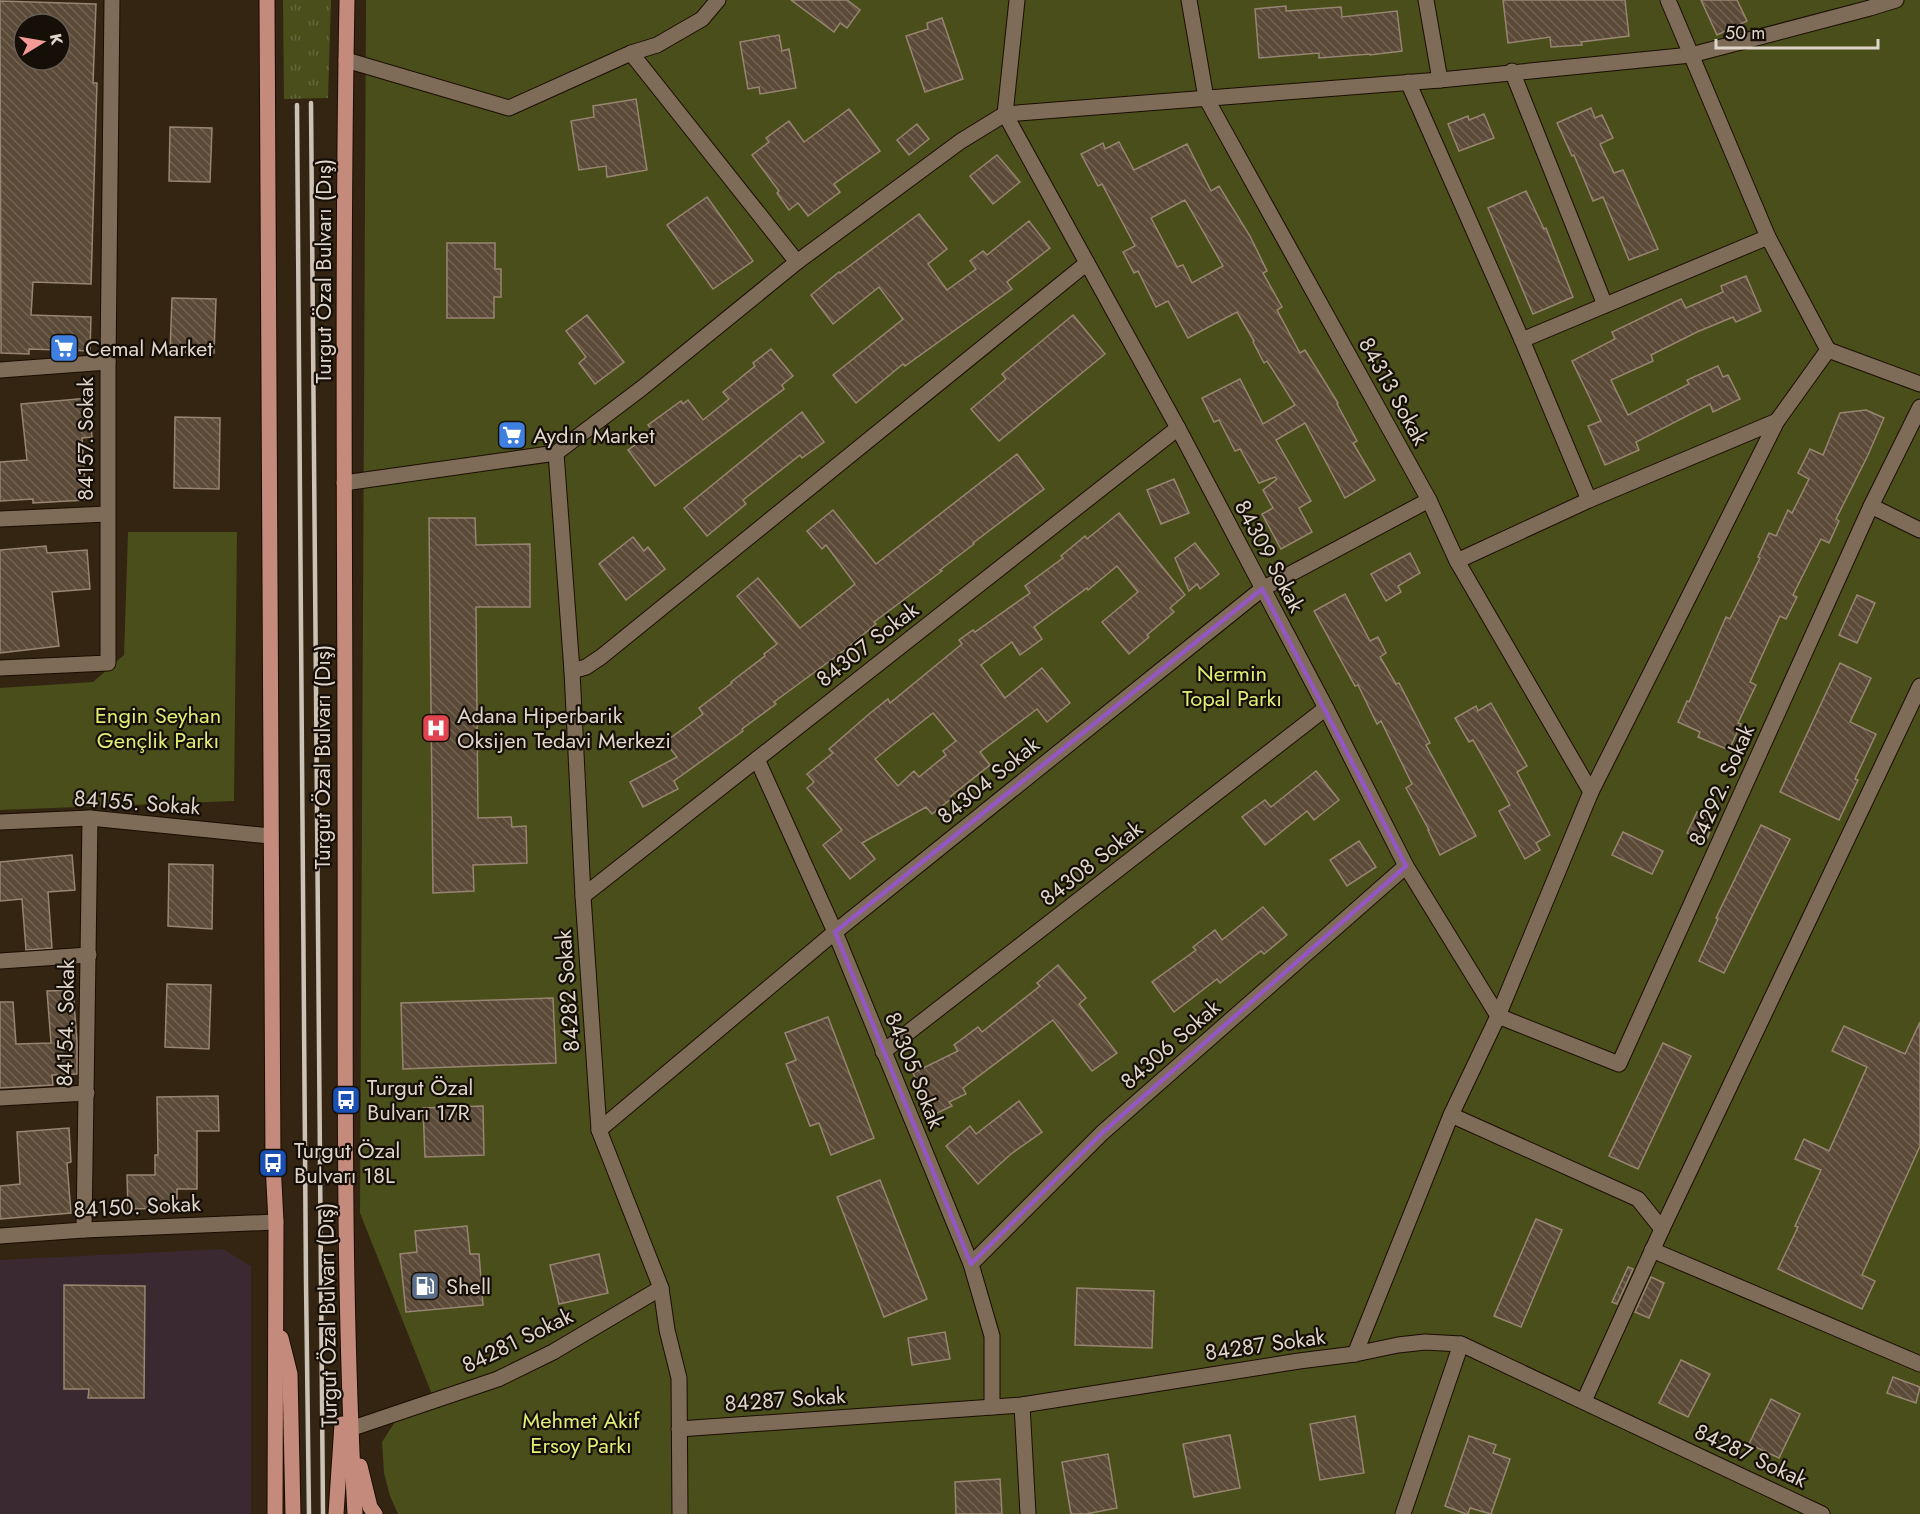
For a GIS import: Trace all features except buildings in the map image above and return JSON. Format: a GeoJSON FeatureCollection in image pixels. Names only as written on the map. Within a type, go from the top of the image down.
{"type":"FeatureCollection","features":[{"type":"Feature","properties":{"kind":"main road"},"geometry":{"type":"LineString","coordinates":[[267,0],[270,836],[273,1163],[276,1222],[275,1514]]}},
{"type":"Feature","properties":{"kind":"main road","name":"Turgut Özal Bulvarı (Dış)"},"geometry":{"type":"LineString","coordinates":[[347,0],[344,483],[346,1100],[350,1404],[355,1514]]}},
{"type":"Feature","properties":{"kind":"main road"},"geometry":{"type":"LineString","coordinates":[[275,1312],[290,1374],[293,1514]]}},
{"type":"Feature","properties":{"kind":"main road"},"geometry":{"type":"LineString","coordinates":[[350,1404],[357,1457],[370,1507],[375,1514]]}},
{"type":"Feature","properties":{"kind":"main road"},"geometry":{"type":"LineString","coordinates":[[336,1514],[343,1420],[350,1404]]}},
{"type":"Feature","properties":{"kind":"street","name":"84157. Sokak"},"geometry":{"type":"LineString","coordinates":[[0,668],[108,663],[107,514],[112,0]]}},
{"type":"Feature","properties":{"kind":"street"},"geometry":{"type":"LineString","coordinates":[[346,60],[509,108],[631,53],[657,45],[702,19],[718,0]]}},
{"type":"Feature","properties":{"kind":"street"},"geometry":{"type":"LineString","coordinates":[[1005,114],[1017,0]]}},
{"type":"Feature","properties":{"kind":"street","name":"84313 Sokak"},"geometry":{"type":"LineString","coordinates":[[1189,0],[1206,98],[1429,500],[1457,561],[1592,792]]}},
{"type":"Feature","properties":{"kind":"street"},"geometry":{"type":"LineString","coordinates":[[1426,0],[1440,80]]}},
{"type":"Feature","properties":{"kind":"street"},"geometry":{"type":"LineString","coordinates":[[1668,0],[1768,237],[1828,350],[1920,384]]}},
{"type":"Feature","properties":{"kind":"street"},"geometry":{"type":"LineString","coordinates":[[344,483],[556,453],[642,388],[797,262],[961,141],[1005,114],[1440,80],[1512,71],[1691,55],[1868,4],[1896,0]]}},
{"type":"Feature","properties":{"kind":"street"},"geometry":{"type":"LineString","coordinates":[[631,53],[797,262]]}},
{"type":"Feature","properties":{"kind":"street"},"geometry":{"type":"LineString","coordinates":[[1512,71],[1605,305]]}},
{"type":"Feature","properties":{"kind":"street"},"geometry":{"type":"LineString","coordinates":[[1408,82],[1522,340],[1589,500]]}},
{"type":"Feature","properties":{"kind":"street","name":"84309 Sokak"},"geometry":{"type":"LineString","coordinates":[[1005,114],[1178,428],[1326,708],[1406,866],[1498,1016]]}},
{"type":"Feature","properties":{"kind":"street"},"geometry":{"type":"LineString","coordinates":[[1522,340],[1768,237]]}},
{"type":"Feature","properties":{"kind":"street"},"geometry":{"type":"LineString","coordinates":[[573,671],[586,667],[601,657],[1087,263]]}},
{"type":"Feature","properties":{"kind":"street"},"geometry":{"type":"LineString","coordinates":[[1355,1354],[1451,1115],[1498,1016],[1592,792],[1777,421],[1828,350]]}},
{"type":"Feature","properties":{"kind":"street"},"geometry":{"type":"LineString","coordinates":[[0,370],[108,362]]}},
{"type":"Feature","properties":{"kind":"street","name":"84292. Sokak"},"geometry":{"type":"LineString","coordinates":[[1498,1016],[1619,1064],[1871,507],[1920,407]]}},
{"type":"Feature","properties":{"kind":"street"},"geometry":{"type":"LineString","coordinates":[[1457,561],[1589,500],[1777,421]]}},
{"type":"Feature","properties":{"kind":"street","name":"84307 Sokak"},"geometry":{"type":"LineString","coordinates":[[583,896],[1178,428]]}},
{"type":"Feature","properties":{"kind":"street","name":"84282 Sokak"},"geometry":{"type":"LineString","coordinates":[[556,453],[573,671],[583,896],[599,1130],[661,1288],[667,1330],[679,1378],[680,1514]]}},
{"type":"Feature","properties":{"kind":"street","name":"84304 Sokak"},"geometry":{"type":"LineString","coordinates":[[599,1130],[835,932],[1262,589],[1429,500]]}},
{"type":"Feature","properties":{"kind":"street"},"geometry":{"type":"LineString","coordinates":[[1871,507],[1920,530]]}},
{"type":"Feature","properties":{"kind":"street"},"geometry":{"type":"LineString","coordinates":[[0,519],[107,514]]}},
{"type":"Feature","properties":{"kind":"street"},"geometry":{"type":"LineString","coordinates":[[1584,1401],[1662,1228],[1920,686]]}},
{"type":"Feature","properties":{"kind":"street","name":"84308 Sokak"},"geometry":{"type":"LineString","coordinates":[[883,1052],[1326,708]]}},
{"type":"Feature","properties":{"kind":"street","name":"84305 Sokak"},"geometry":{"type":"LineString","coordinates":[[757,759],[835,932],[971,1264],[992,1336],[993,1407]]}},
{"type":"Feature","properties":{"kind":"street","name":"84155. Sokak"},"geometry":{"type":"LineString","coordinates":[[0,822],[90,818],[270,836]]}},
{"type":"Feature","properties":{"kind":"street","name":"84154. Sokak"},"geometry":{"type":"LineString","coordinates":[[84,1230],[90,818]]}},
{"type":"Feature","properties":{"kind":"street","name":"84306 Sokak"},"geometry":{"type":"LineString","coordinates":[[971,1264],[1102,1133],[1406,866]]}},
{"type":"Feature","properties":{"kind":"street"},"geometry":{"type":"LineString","coordinates":[[0,961],[89,955]]}},
{"type":"Feature","properties":{"kind":"street"},"geometry":{"type":"LineString","coordinates":[[0,1098],[87,1094]]}},
{"type":"Feature","properties":{"kind":"street"},"geometry":{"type":"LineString","coordinates":[[1451,1115],[1638,1199],[1662,1228]]}},
{"type":"Feature","properties":{"kind":"street","name":"84150. Sokak"},"geometry":{"type":"LineString","coordinates":[[0,1236],[276,1222]]}},
{"type":"Feature","properties":{"kind":"street"},"geometry":{"type":"LineString","coordinates":[[1652,1250],[1920,1364]]}},
{"type":"Feature","properties":{"kind":"street","name":"84281 Sokak"},"geometry":{"type":"LineString","coordinates":[[353,1428],[498,1380],[553,1352],[661,1288]]}},
{"type":"Feature","properties":{"kind":"street","name":"84287 Sokak"},"geometry":{"type":"LineString","coordinates":[[679,1429],[1022,1405],[1355,1354],[1398,1345],[1425,1342],[1461,1344],[1822,1514]]}},
{"type":"Feature","properties":{"kind":"street"},"geometry":{"type":"LineString","coordinates":[[1403,1514],[1461,1344]]}},
{"type":"Feature","properties":{"kind":"street"},"geometry":{"type":"LineString","coordinates":[[1022,1405],[1028,1514]]}},
{"type":"Feature","properties":{"kind":"highlighted area"},"geometry":{"type":"Polygon","coordinates":[[[1262,589],[1406,866],[1102,1133],[971,1264],[835,932],[1262,589]]]}},
{"type":"Feature","properties":{"kind":"shaded area"},"geometry":{"type":"Polygon","coordinates":[[[223,1249],[251,1266],[251,1514],[0,1514],[0,1260],[223,1249]]]}},
{"type":"Feature","properties":{"kind":"green space"},"geometry":{"type":"Polygon","coordinates":[[[283,0],[331,0],[328,98],[284,99],[283,0]]]}},
{"type":"Feature","properties":{"kind":"green space"},"geometry":{"type":"Polygon","coordinates":[[[366,0],[1920,0],[1920,1514],[398,1514],[384,1473],[382,1442],[398,1417],[437,1407],[360,1213],[366,0]]]}},
{"type":"Feature","properties":{"kind":"green space","name":"Engin Seyhan Gençlik Parkı"},"geometry":{"type":"Polygon","coordinates":[[[128,532],[237,532],[234,801],[0,810],[0,688],[93,682],[124,655],[128,532]]]}},
{"type":"Feature","properties":{"kind":"railway"},"geometry":{"type":"LineString","coordinates":[[311,103],[323,1514]]}},
{"type":"Feature","properties":{"kind":"railway"},"geometry":{"type":"LineString","coordinates":[[297,105],[309,1514]]}},
{"type":"Feature","properties":{"kind":"place","name":"Cemal Market"},"geometry":{"type":"Point","coordinates":[64,348]}},
{"type":"Feature","properties":{"kind":"place","name":"Aydın Market"},"geometry":{"type":"Point","coordinates":[512,435]}},
{"type":"Feature","properties":{"kind":"place","name":"Adana Hiperbarik Oksijen Tedavi Merkezi"},"geometry":{"type":"Point","coordinates":[436,728]}},
{"type":"Feature","properties":{"kind":"place","name":"Turgut Özal Bulvarı 17R"},"geometry":{"type":"Point","coordinates":[346,1100]}},
{"type":"Feature","properties":{"kind":"place","name":"Turgut Özal Bulvarı 18L"},"geometry":{"type":"Point","coordinates":[273,1163]}},
{"type":"Feature","properties":{"kind":"place","name":"Shell"},"geometry":{"type":"Point","coordinates":[425,1286]}},
{"type":"Feature","properties":{"kind":"park label","name":"Nermin Topal Parkı"},"geometry":{"type":"Point","coordinates":[1232,686]}},
{"type":"Feature","properties":{"kind":"park label","name":"Mehmet Akif Ersoy Parkı"},"geometry":{"type":"Point","coordinates":[581,1432]}}]}
